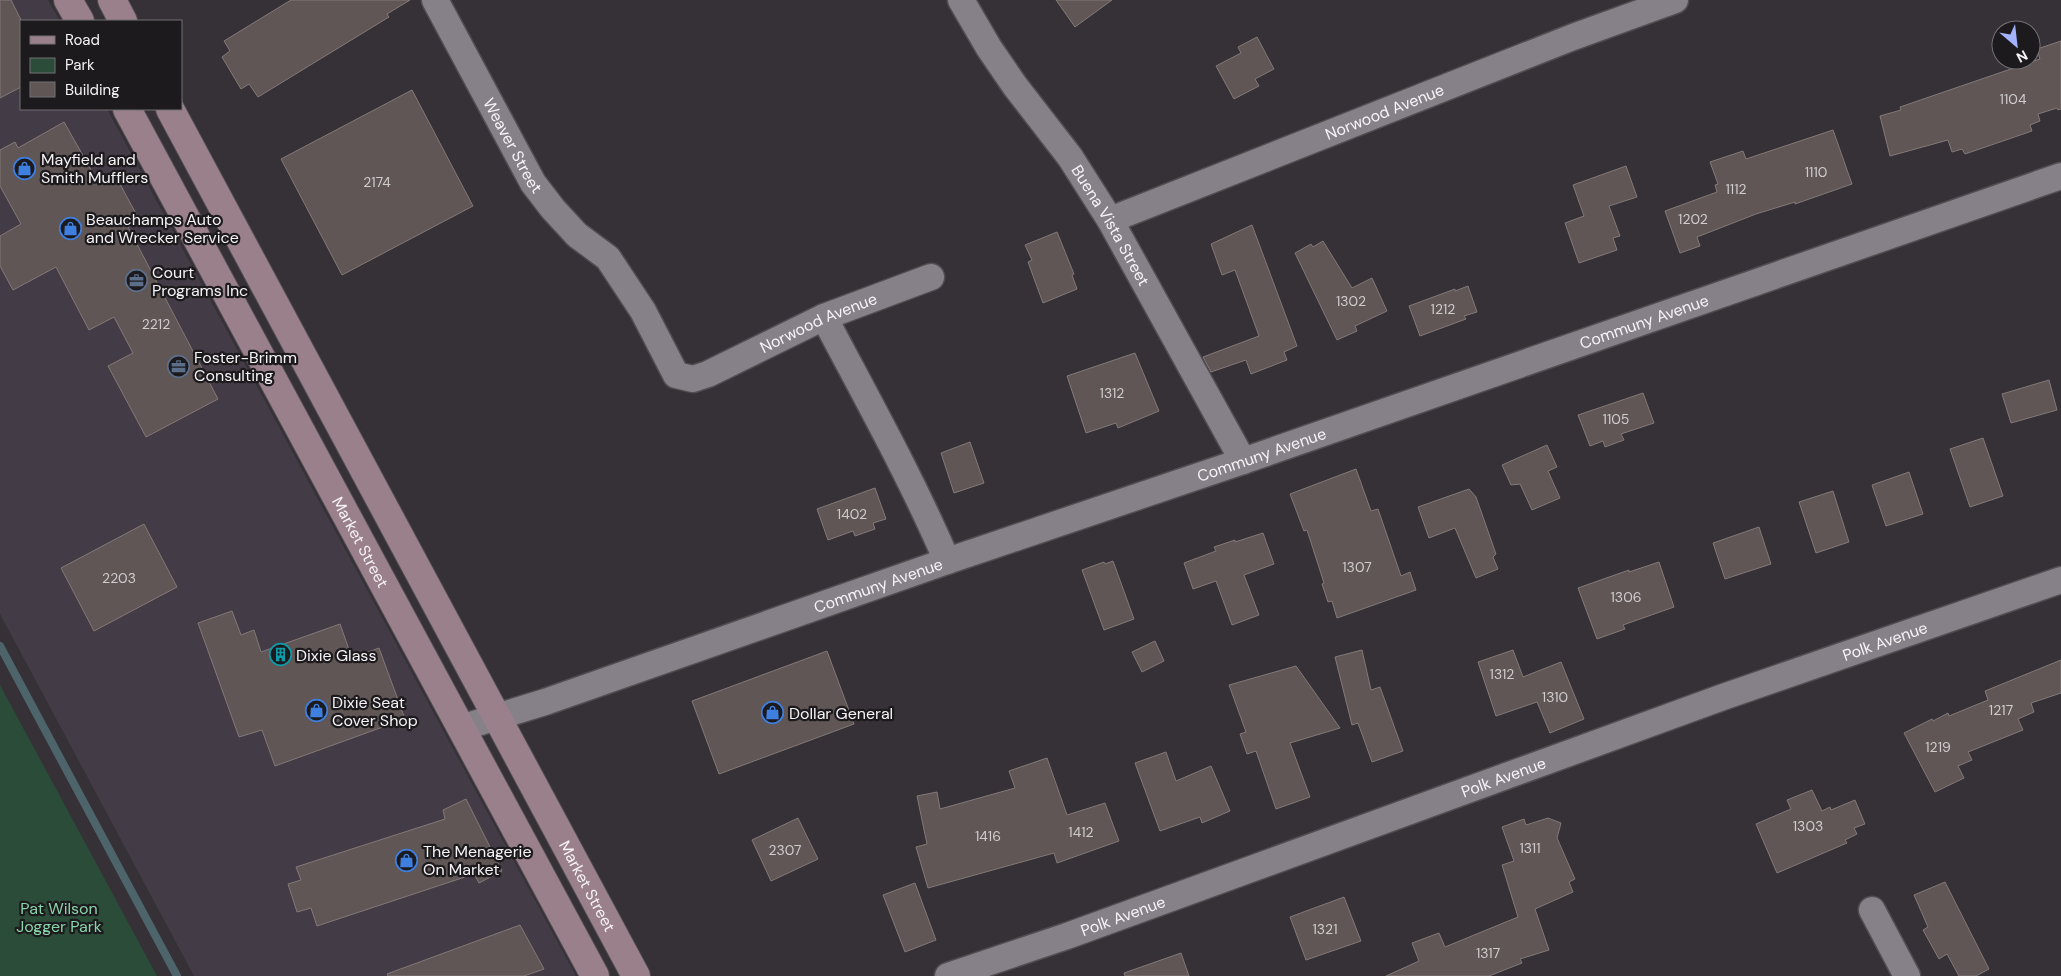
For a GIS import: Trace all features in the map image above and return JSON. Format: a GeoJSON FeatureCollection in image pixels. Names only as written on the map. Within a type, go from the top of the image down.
{"type":"FeatureCollection","features":[{"type":"Feature","properties":{"kind":"main road"},"geometry":{"type":"LineString","coordinates":[[68,0],[79,20]]}},
{"type":"Feature","properties":{"kind":"main road"},"geometry":{"type":"LineString","coordinates":[[112,0],[122,20]]}},
{"type":"Feature","properties":{"kind":"main road","name":"Market Street"},"geometry":{"type":"LineString","coordinates":[[128,110],[595,976]]}},
{"type":"Feature","properties":{"kind":"main road","name":"Market Street"},"geometry":{"type":"LineString","coordinates":[[171,110],[636,976]]}},
{"type":"Feature","properties":{"kind":"street","name":"Weaver Street"},"geometry":{"type":"LineString","coordinates":[[435,0],[533,183],[553,209],[577,235],[608,258],[643,311],[676,375],[693,380],[708,374]]}},
{"type":"Feature","properties":{"kind":"street","name":"Buena Vista Street"},"geometry":{"type":"LineString","coordinates":[[961,0],[989,48],[1015,86],[1070,157],[1110,220],[1243,461]]}},
{"type":"Feature","properties":{"kind":"street","name":"Norwood Avenue"},"geometry":{"type":"LineString","coordinates":[[1110,220],[1663,2]]}},
{"type":"Feature","properties":{"kind":"street","name":"Communy Avenue"},"geometry":{"type":"LineString","coordinates":[[461,728],[545,702],[2061,176]]}},
{"type":"Feature","properties":{"kind":"street","name":"Norwood Avenue"},"geometry":{"type":"LineString","coordinates":[[708,374],[824,317],[931,277]]}},
{"type":"Feature","properties":{"kind":"street"},"geometry":{"type":"LineString","coordinates":[[824,317],[932,525],[947,561]]}},
{"type":"Feature","properties":{"kind":"street","name":"Polk Avenue"},"geometry":{"type":"LineString","coordinates":[[948,976],[1067,936],[1723,697],[2061,580]]}},
{"type":"Feature","properties":{"kind":"street"},"geometry":{"type":"LineString","coordinates":[[1872,910],[1908,976]]}},
{"type":"Feature","properties":{"kind":"shaded area"},"geometry":{"type":"Polygon","coordinates":[[[0,0],[48,0],[59,20],[20,20],[20,110],[108,110],[576,976],[194,976],[0,614],[0,0]]]}},
{"type":"Feature","properties":{"kind":"green space","name":"Pat Wilson Jogger Park"},"geometry":{"type":"Polygon","coordinates":[[[0,685],[157,976],[0,976],[0,685]]]}},
{"type":"Feature","properties":{"kind":"building"},"geometry":{"type":"Polygon","coordinates":[[[0,0],[11,0],[21,20],[20,88],[0,98],[0,0]]]}},
{"type":"Feature","properties":{"kind":"building"},"geometry":{"type":"Polygon","coordinates":[[[291,0],[410,0],[387,14],[389,17],[258,97],[249,84],[241,89],[222,57],[230,51],[224,41],[291,0]]]}},
{"type":"Feature","properties":{"kind":"building"},"geometry":{"type":"Polygon","coordinates":[[[1056,0],[1112,0],[1075,27],[1056,0]]]}},
{"type":"Feature","properties":{"kind":"building"},"geometry":{"type":"Polygon","coordinates":[[[1257,37],[1274,69],[1255,79],[1259,86],[1234,99],[1216,66],[1241,53],[1238,47],[1257,37]]]}},
{"type":"Feature","properties":{"kind":"building"},"geometry":{"type":"Polygon","coordinates":[[[2061,41],[2061,109],[2058,110],[2057,108],[2038,114],[2040,121],[2030,125],[2032,131],[1965,154],[1962,149],[1952,152],[1948,140],[1890,156],[1880,116],[1901,110],[1900,107],[2008,70],[2041,70],[2041,48],[2061,41]]]}},
{"type":"Feature","properties":{"kind":"building"},"geometry":{"type":"Polygon","coordinates":[[[412,90],[473,206],[342,275],[281,159],[412,90]]]}},
{"type":"Feature","properties":{"kind":"building"},"geometry":{"type":"Polygon","coordinates":[[[64,122],[98,182],[114,173],[140,221],[128,227],[218,399],[146,437],[108,366],[133,353],[114,317],[89,330],[56,267],[13,290],[0,266],[0,236],[21,224],[0,186],[0,150],[15,142],[18,148],[64,122]]]}},
{"type":"Feature","properties":{"kind":"building"},"geometry":{"type":"Polygon","coordinates":[[[1833,130],[1852,184],[1795,204],[1795,202],[1756,214],[1697,237],[1700,246],[1680,253],[1665,211],[1717,192],[1715,185],[1718,184],[1710,162],[1743,151],[1746,159],[1833,130]]]}},
{"type":"Feature","properties":{"kind":"building"},"geometry":{"type":"Polygon","coordinates":[[[1626,166],[1637,197],[1609,206],[1620,236],[1613,238],[1617,250],[1579,263],[1565,223],[1584,216],[1573,185],[1626,166]]]}},
{"type":"Feature","properties":{"kind":"building"},"geometry":{"type":"Polygon","coordinates":[[[1252,225],[1297,346],[1284,352],[1287,360],[1251,374],[1246,360],[1211,372],[1203,357],[1259,336],[1235,270],[1222,275],[1211,244],[1252,225]]]}},
{"type":"Feature","properties":{"kind":"building"},"geometry":{"type":"Polygon","coordinates":[[[1057,232],[1074,274],[1072,275],[1077,289],[1043,303],[1028,262],[1032,260],[1025,245],[1057,232]]]}},
{"type":"Feature","properties":{"kind":"building"},"geometry":{"type":"Polygon","coordinates":[[[1323,241],[1352,288],[1372,278],[1387,311],[1355,326],[1357,331],[1337,340],[1295,253],[1311,244],[1313,247],[1323,241]]]}},
{"type":"Feature","properties":{"kind":"building"},"geometry":{"type":"Polygon","coordinates":[[[1468,286],[1477,312],[1464,316],[1466,319],[1420,336],[1409,306],[1468,286]]]}},
{"type":"Feature","properties":{"kind":"building"},"geometry":{"type":"Polygon","coordinates":[[[1135,353],[1159,411],[1118,428],[1116,423],[1086,433],[1067,376],[1135,353]]]}},
{"type":"Feature","properties":{"kind":"building"},"geometry":{"type":"Polygon","coordinates":[[[2049,380],[2057,410],[2011,423],[2002,394],[2049,380]]]}},
{"type":"Feature","properties":{"kind":"building"},"geometry":{"type":"Polygon","coordinates":[[[1643,393],[1654,423],[1621,434],[1624,440],[1605,447],[1603,441],[1590,446],[1578,415],[1643,393]]]}},
{"type":"Feature","properties":{"kind":"building"},"geometry":{"type":"Polygon","coordinates":[[[1983,438],[2003,496],[1970,507],[1950,449],[1983,438]]]}},
{"type":"Feature","properties":{"kind":"building"},"geometry":{"type":"Polygon","coordinates":[[[970,442],[984,483],[954,493],[941,453],[970,442]]]}},
{"type":"Feature","properties":{"kind":"building"},"geometry":{"type":"Polygon","coordinates":[[[1547,445],[1557,467],[1548,471],[1560,498],[1532,510],[1520,484],[1511,485],[1502,465],[1547,445]]]}},
{"type":"Feature","properties":{"kind":"building"},"geometry":{"type":"Polygon","coordinates":[[[1356,469],[1371,511],[1378,509],[1401,576],[1410,572],[1416,590],[1337,618],[1332,601],[1328,602],[1307,530],[1304,531],[1290,494],[1356,469]]]}},
{"type":"Feature","properties":{"kind":"building"},"geometry":{"type":"Polygon","coordinates":[[[1909,472],[1923,514],[1886,526],[1872,485],[1909,472]]]}},
{"type":"Feature","properties":{"kind":"building"},"geometry":{"type":"Polygon","coordinates":[[[875,488],[886,519],[873,523],[875,529],[855,536],[853,531],[828,540],[817,509],[875,488]]]}},
{"type":"Feature","properties":{"kind":"building"},"geometry":{"type":"Polygon","coordinates":[[[1469,489],[1476,497],[1496,554],[1493,557],[1498,569],[1476,578],[1455,528],[1429,538],[1418,507],[1469,489]]]}},
{"type":"Feature","properties":{"kind":"building"},"geometry":{"type":"Polygon","coordinates":[[[1833,491],[1849,542],[1816,553],[1799,502],[1833,491]]]}},
{"type":"Feature","properties":{"kind":"building"},"geometry":{"type":"Polygon","coordinates":[[[144,524],[177,587],[94,631],[61,568],[144,524]]]}},
{"type":"Feature","properties":{"kind":"building"},"geometry":{"type":"Polygon","coordinates":[[[1759,527],[1771,564],[1725,579],[1713,543],[1759,527]]]}},
{"type":"Feature","properties":{"kind":"building"},"geometry":{"type":"Polygon","coordinates":[[[1263,533],[1274,564],[1244,575],[1259,615],[1232,625],[1216,581],[1193,589],[1184,563],[1216,551],[1214,547],[1263,533]]]}},
{"type":"Feature","properties":{"kind":"building"},"geometry":{"type":"Polygon","coordinates":[[[1113,561],[1134,619],[1104,630],[1082,570],[1104,562],[1105,564],[1113,561]]]}},
{"type":"Feature","properties":{"kind":"building"},"geometry":{"type":"Polygon","coordinates":[[[1659,562],[1674,607],[1623,625],[1625,629],[1597,639],[1578,588],[1629,570],[1629,572],[1659,562]]]}},
{"type":"Feature","properties":{"kind":"building","name":"Dixie Seat Cover Shop"},"geometry":{"type":"Polygon","coordinates":[[[232,611],[241,635],[254,630],[261,652],[340,624],[352,658],[379,648],[405,719],[275,766],[262,730],[239,737],[198,623],[232,611]]]}},
{"type":"Feature","properties":{"kind":"building"},"geometry":{"type":"Polygon","coordinates":[[[1155,641],[1164,661],[1142,672],[1132,652],[1155,641]]]}},
{"type":"Feature","properties":{"kind":"building"},"geometry":{"type":"Polygon","coordinates":[[[1362,650],[1371,690],[1380,687],[1403,751],[1372,762],[1358,723],[1352,725],[1335,657],[1362,650]]]}},
{"type":"Feature","properties":{"kind":"building"},"geometry":{"type":"Polygon","coordinates":[[[1513,650],[1523,677],[1561,662],[1584,719],[1550,733],[1537,702],[1496,716],[1478,662],[1513,650]]]}},
{"type":"Feature","properties":{"kind":"building","name":"Dollar General"},"geometry":{"type":"Polygon","coordinates":[[[827,651],[854,724],[719,774],[692,701],[827,651]]]}},
{"type":"Feature","properties":{"kind":"building"},"geometry":{"type":"Polygon","coordinates":[[[2061,660],[2061,693],[2031,703],[2034,712],[2018,719],[2023,730],[1968,752],[1972,760],[1958,766],[1964,778],[1935,792],[1904,733],[1932,719],[1933,721],[1948,713],[1949,716],[1988,700],[1985,691],[2061,660]]]}},
{"type":"Feature","properties":{"kind":"building"},"geometry":{"type":"Polygon","coordinates":[[[1296,666],[1340,728],[1290,743],[1310,797],[1276,809],[1256,751],[1247,754],[1240,734],[1246,732],[1229,685],[1296,666]]]}},
{"type":"Feature","properties":{"kind":"building"},"geometry":{"type":"Polygon","coordinates":[[[1166,752],[1176,781],[1211,766],[1230,811],[1202,823],[1200,817],[1160,831],[1135,763],[1166,752]]]}},
{"type":"Feature","properties":{"kind":"building"},"geometry":{"type":"Polygon","coordinates":[[[1047,758],[1067,815],[1105,803],[1119,841],[1057,863],[1054,853],[928,888],[916,847],[927,844],[917,796],[937,792],[940,809],[1015,788],[1009,771],[1047,758]]]}},
{"type":"Feature","properties":{"kind":"building"},"geometry":{"type":"Polygon","coordinates":[[[1812,790],[1822,811],[1830,807],[1831,810],[1855,800],[1865,824],[1854,828],[1857,834],[1845,840],[1847,843],[1777,873],[1756,824],[1791,809],[1787,800],[1812,790]]]}},
{"type":"Feature","properties":{"kind":"building","name":"The Menagerie On Market"},"geometry":{"type":"Polygon","coordinates":[[[466,799],[502,871],[479,883],[474,874],[317,926],[311,908],[297,912],[288,884],[301,880],[296,867],[445,819],[443,810],[466,799]]]}},
{"type":"Feature","properties":{"kind":"building"},"geometry":{"type":"Polygon","coordinates":[[[798,818],[818,859],[771,881],[752,840],[798,818]]]}},
{"type":"Feature","properties":{"kind":"building"},"geometry":{"type":"Polygon","coordinates":[[[1548,818],[1561,823],[1557,838],[1575,879],[1569,882],[1573,892],[1535,909],[1549,950],[1520,959],[1522,963],[1489,976],[1386,976],[1419,961],[1412,943],[1439,933],[1445,947],[1518,917],[1502,865],[1514,861],[1502,827],[1524,819],[1526,825],[1548,818]]]}},
{"type":"Feature","properties":{"kind":"building"},"geometry":{"type":"Polygon","coordinates":[[[1945,882],[1989,969],[1976,976],[1959,976],[1947,954],[1939,959],[1923,930],[1928,927],[1914,895],[1945,882]]]}},
{"type":"Feature","properties":{"kind":"building"},"geometry":{"type":"Polygon","coordinates":[[[915,883],[936,940],[905,952],[883,895],[915,883]]]}},
{"type":"Feature","properties":{"kind":"building"},"geometry":{"type":"Polygon","coordinates":[[[1344,897],[1361,941],[1306,960],[1290,917],[1344,897]]]}},
{"type":"Feature","properties":{"kind":"building"},"geometry":{"type":"Polygon","coordinates":[[[520,925],[544,969],[524,976],[388,976],[387,974],[520,925]]]}},
{"type":"Feature","properties":{"kind":"building"},"geometry":{"type":"Polygon","coordinates":[[[1181,953],[1189,976],[1125,976],[1124,973],[1181,953]]]}},
{"type":"Feature","properties":{"kind":"waterway"},"geometry":{"type":"LineString","coordinates":[[0,646],[177,976]]}},
{"type":"Feature","properties":{"kind":"place","name":"Mayfield and Smith Mufflers"},"geometry":{"type":"Point","coordinates":[25,168]}},
{"type":"Feature","properties":{"kind":"place","name":"Beauchamps Auto and Wrecker Service"},"geometry":{"type":"Point","coordinates":[70,228]}},
{"type":"Feature","properties":{"kind":"place","name":"Court Programs Inc"},"geometry":{"type":"Point","coordinates":[136,281]}},
{"type":"Feature","properties":{"kind":"place","name":"Foster-Brimm Consulting"},"geometry":{"type":"Point","coordinates":[178,366]}},
{"type":"Feature","properties":{"kind":"place","name":"Dixie Glass"},"geometry":{"type":"Point","coordinates":[280,655]}},
{"type":"Feature","properties":{"kind":"place","name":"Dixie Seat Cover Shop"},"geometry":{"type":"Point","coordinates":[316,711]}},
{"type":"Feature","properties":{"kind":"place","name":"Dollar General"},"geometry":{"type":"Point","coordinates":[773,713]}},
{"type":"Feature","properties":{"kind":"place","name":"The Menagerie On Market"},"geometry":{"type":"Point","coordinates":[407,860]}}]}
